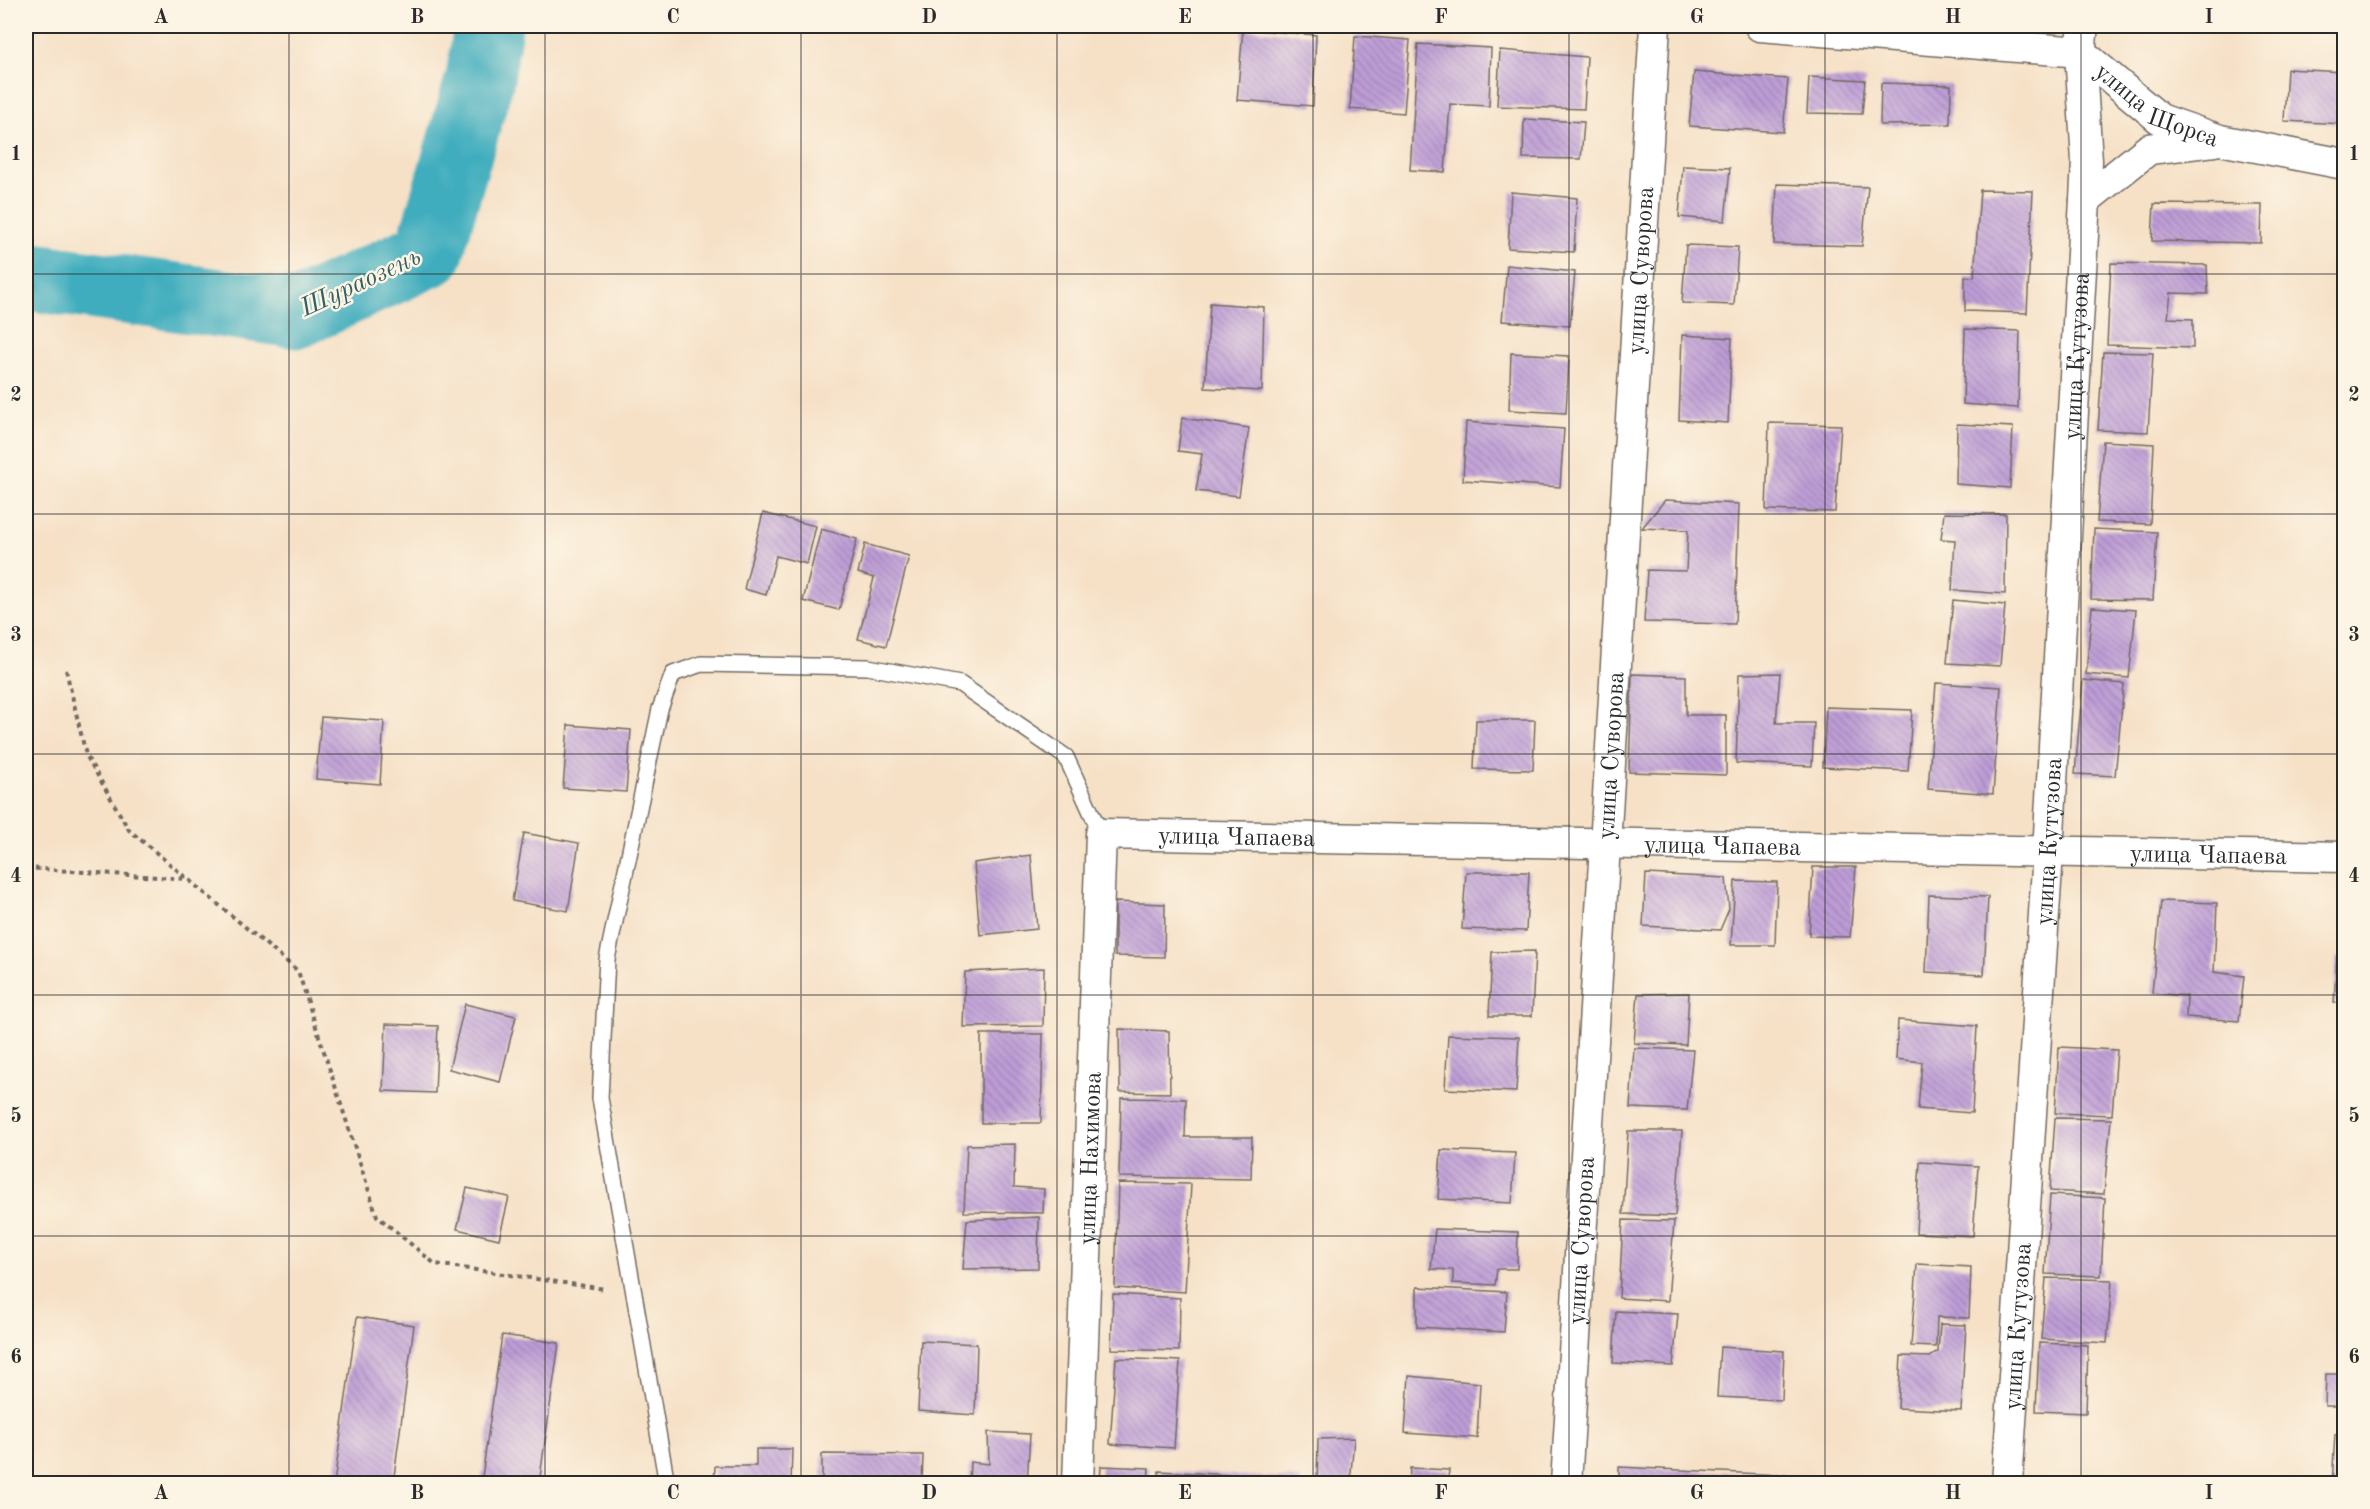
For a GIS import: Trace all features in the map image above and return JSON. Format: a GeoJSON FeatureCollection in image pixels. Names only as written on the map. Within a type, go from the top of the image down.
{"type":"FeatureCollection","features":[{"type":"Feature","properties":{"kind":"street","name":"улица Суворова"},"geometry":{"type":"LineString","coordinates":[[1566,1484],[1655,26]]}},
{"type":"Feature","properties":{"kind":"street","name":"улица Щорса"},"geometry":{"type":"LineString","coordinates":[[1760,26],[2082,39],[2160,119],[2220,140],[2344,164]]}},
{"type":"Feature","properties":{"kind":"street","name":"улица Кутузова"},"geometry":{"type":"LineString","coordinates":[[2007,1484],[2048,852],[2085,200],[2087,161],[2082,39]]}},
{"type":"Feature","properties":{"kind":"street"},"geometry":{"type":"LineString","coordinates":[[2085,200],[2148,149],[2220,140]]}},
{"type":"Feature","properties":{"kind":"street","name":"улица Чапаева"},"geometry":{"type":"LineString","coordinates":[[1101,834],[2344,857]]}},
{"type":"Feature","properties":{"kind":"street","name":"улица Нахимова"},"geometry":{"type":"LineString","coordinates":[[1078,1484],[1101,834]]}},
{"type":"Feature","properties":{"kind":"lane"},"geometry":{"type":"LineString","coordinates":[[667,1484],[600,1098],[607,959],[660,710],[673,674],[701,664],[868,667],[960,684],[1066,757],[1101,834]]}},
{"type":"Feature","properties":{"kind":"path"},"geometry":{"type":"LineString","coordinates":[[66,670],[86,755],[129,830],[298,971],[377,1216],[435,1264],[633,1293]]}},
{"type":"Feature","properties":{"kind":"path"},"geometry":{"type":"LineString","coordinates":[[26,868],[188,879]]}},
{"type":"Feature","properties":{"kind":"building"},"geometry":{"type":"Polygon","coordinates":[[[1243,29],[1316,35],[1313,106],[1237,100],[1243,29]]]}},
{"type":"Feature","properties":{"kind":"building"},"geometry":{"type":"Polygon","coordinates":[[[1355,36],[1410,40],[1404,113],[1350,109],[1355,36]]]}},
{"type":"Feature","properties":{"kind":"building"},"geometry":{"type":"Polygon","coordinates":[[[1418,44],[1491,48],[1489,106],[1450,104],[1445,172],[1410,170],[1418,44]]]}},
{"type":"Feature","properties":{"kind":"building"},"geometry":{"type":"Polygon","coordinates":[[[1500,50],[1587,57],[1584,109],[1497,106],[1500,50]]]}},
{"type":"Feature","properties":{"kind":"building"},"geometry":{"type":"Polygon","coordinates":[[[2287,69],[2344,72],[2344,124],[2284,121],[2287,69]]]}},
{"type":"Feature","properties":{"kind":"building"},"geometry":{"type":"Polygon","coordinates":[[[1694,72],[1788,79],[1783,132],[1689,126],[1694,72]]]}},
{"type":"Feature","properties":{"kind":"building"},"geometry":{"type":"Polygon","coordinates":[[[1809,77],[1865,80],[1862,114],[1807,113],[1809,77]]]}},
{"type":"Feature","properties":{"kind":"building"},"geometry":{"type":"Polygon","coordinates":[[[1881,83],[1951,85],[1950,124],[1880,125],[1881,83]]]}},
{"type":"Feature","properties":{"kind":"building"},"geometry":{"type":"Polygon","coordinates":[[[1524,119],[1584,122],[1581,159],[1523,158],[1524,119]]]}},
{"type":"Feature","properties":{"kind":"building"},"geometry":{"type":"Polygon","coordinates":[[[1683,166],[1730,168],[1725,221],[1679,217],[1683,166]]]}},
{"type":"Feature","properties":{"kind":"building"},"geometry":{"type":"Polygon","coordinates":[[[1777,184],[1868,187],[1862,246],[1774,244],[1777,184]]]}},
{"type":"Feature","properties":{"kind":"building"},"geometry":{"type":"Polygon","coordinates":[[[1980,190],[2033,191],[2027,313],[1965,311],[1965,276],[1974,277],[1980,190]]]}},
{"type":"Feature","properties":{"kind":"building"},"geometry":{"type":"Polygon","coordinates":[[[1511,192],[1577,198],[1574,252],[1508,248],[1511,192]]]}},
{"type":"Feature","properties":{"kind":"building"},"geometry":{"type":"Polygon","coordinates":[[[2154,204],[2262,205],[2261,243],[2152,241],[2154,204]]]}},
{"type":"Feature","properties":{"kind":"building"},"geometry":{"type":"Polygon","coordinates":[[[1686,245],[1738,247],[1734,305],[1682,303],[1686,245]]]}},
{"type":"Feature","properties":{"kind":"building"},"geometry":{"type":"Polygon","coordinates":[[[2111,263],[2207,265],[2208,294],[2171,293],[2168,318],[2193,319],[2193,348],[2107,345],[2111,263]]]}},
{"type":"Feature","properties":{"kind":"building"},"geometry":{"type":"Polygon","coordinates":[[[1507,265],[1575,272],[1570,326],[1502,321],[1507,265]]]}},
{"type":"Feature","properties":{"kind":"building"},"geometry":{"type":"Polygon","coordinates":[[[1210,303],[1264,307],[1262,391],[1205,388],[1210,303]]]}},
{"type":"Feature","properties":{"kind":"building"},"geometry":{"type":"Polygon","coordinates":[[[1965,329],[2020,331],[2018,408],[1963,404],[1965,329]]]}},
{"type":"Feature","properties":{"kind":"building"},"geometry":{"type":"Polygon","coordinates":[[[1682,335],[1732,338],[1728,423],[1679,420],[1682,335]]]}},
{"type":"Feature","properties":{"kind":"building"},"geometry":{"type":"Polygon","coordinates":[[[2103,352],[2153,353],[2148,432],[2098,430],[2103,352]]]}},
{"type":"Feature","properties":{"kind":"building"},"geometry":{"type":"Polygon","coordinates":[[[1511,353],[1569,356],[1566,413],[1509,410],[1511,353]]]}},
{"type":"Feature","properties":{"kind":"building"},"geometry":{"type":"Polygon","coordinates":[[[1182,418],[1249,428],[1239,496],[1196,491],[1202,454],[1178,451],[1182,418]]]}},
{"type":"Feature","properties":{"kind":"building"},"geometry":{"type":"Polygon","coordinates":[[[1466,422],[1564,429],[1560,487],[1463,480],[1466,422]]]}},
{"type":"Feature","properties":{"kind":"building"},"geometry":{"type":"Polygon","coordinates":[[[1769,423],[1841,425],[1835,512],[1766,510],[1769,423]]]}},
{"type":"Feature","properties":{"kind":"building"},"geometry":{"type":"Polygon","coordinates":[[[1957,424],[2013,427],[2010,488],[1956,484],[1957,424]]]}},
{"type":"Feature","properties":{"kind":"building"},"geometry":{"type":"Polygon","coordinates":[[[2103,441],[2154,444],[2150,524],[2097,522],[2103,441]]]}},
{"type":"Feature","properties":{"kind":"building"},"geometry":{"type":"Polygon","coordinates":[[[1665,500],[1739,504],[1735,624],[1644,622],[1647,570],[1686,571],[1688,530],[1642,528],[1665,500]]]}},
{"type":"Feature","properties":{"kind":"building"},"geometry":{"type":"Polygon","coordinates":[[[763,513],[816,526],[807,564],[776,556],[766,595],[744,589],[763,513]]]}},
{"type":"Feature","properties":{"kind":"building"},"geometry":{"type":"Polygon","coordinates":[[[1944,513],[2006,514],[2005,594],[1952,590],[1955,540],[1941,539],[1944,513]]]}},
{"type":"Feature","properties":{"kind":"building"},"geometry":{"type":"Polygon","coordinates":[[[821,529],[857,539],[839,610],[803,601],[821,529]]]}},
{"type":"Feature","properties":{"kind":"building"},"geometry":{"type":"Polygon","coordinates":[[[2094,529],[2157,532],[2153,600],[2091,599],[2094,529]]]}},
{"type":"Feature","properties":{"kind":"building"},"geometry":{"type":"Polygon","coordinates":[[[865,544],[909,556],[886,646],[858,639],[874,578],[858,573],[865,544]]]}},
{"type":"Feature","properties":{"kind":"building"},"geometry":{"type":"Polygon","coordinates":[[[1953,600],[2005,605],[2000,666],[1947,663],[1953,600]]]}},
{"type":"Feature","properties":{"kind":"building"},"geometry":{"type":"Polygon","coordinates":[[[2092,607],[2136,610],[2129,678],[2086,674],[2092,607]]]}},
{"type":"Feature","properties":{"kind":"building"},"geometry":{"type":"Polygon","coordinates":[[[1780,673],[1776,723],[1814,723],[1812,766],[1736,763],[1739,674],[1780,673]]]}},
{"type":"Feature","properties":{"kind":"building"},"geometry":{"type":"Polygon","coordinates":[[[1632,674],[1686,676],[1686,715],[1726,715],[1726,775],[1629,772],[1632,674]]]}},
{"type":"Feature","properties":{"kind":"building"},"geometry":{"type":"Polygon","coordinates":[[[2083,680],[2124,684],[2115,776],[2075,774],[2083,680]]]}},
{"type":"Feature","properties":{"kind":"building"},"geometry":{"type":"Polygon","coordinates":[[[1936,683],[2001,687],[1993,794],[1928,789],[1936,683]]]}},
{"type":"Feature","properties":{"kind":"building"},"geometry":{"type":"Polygon","coordinates":[[[1826,707],[1912,710],[1908,771],[1823,767],[1826,707]]]}},
{"type":"Feature","properties":{"kind":"building"},"geometry":{"type":"Polygon","coordinates":[[[321,717],[384,721],[380,784],[316,779],[321,717]]]}},
{"type":"Feature","properties":{"kind":"building"},"geometry":{"type":"Polygon","coordinates":[[[1476,720],[1535,720],[1533,770],[1474,769],[1476,720]]]}},
{"type":"Feature","properties":{"kind":"building"},"geometry":{"type":"Polygon","coordinates":[[[568,725],[631,730],[626,792],[563,788],[568,725]]]}},
{"type":"Feature","properties":{"kind":"building"},"geometry":{"type":"Polygon","coordinates":[[[524,833],[579,843],[568,911],[512,901],[524,833]]]}},
{"type":"Feature","properties":{"kind":"building"},"geometry":{"type":"Polygon","coordinates":[[[1031,855],[1037,929],[980,935],[974,863],[1031,855]]]}},
{"type":"Feature","properties":{"kind":"building"},"geometry":{"type":"Polygon","coordinates":[[[1813,867],[1856,867],[1850,937],[1809,936],[1813,867]]]}},
{"type":"Feature","properties":{"kind":"building"},"geometry":{"type":"Polygon","coordinates":[[[1466,872],[1529,872],[1526,931],[1462,929],[1466,872]]]}},
{"type":"Feature","properties":{"kind":"building"},"geometry":{"type":"Polygon","coordinates":[[[1646,874],[1726,878],[1729,909],[1720,930],[1643,926],[1646,874]]]}},
{"type":"Feature","properties":{"kind":"building"},"geometry":{"type":"Polygon","coordinates":[[[1735,881],[1777,882],[1775,945],[1731,945],[1735,881]]]}},
{"type":"Feature","properties":{"kind":"building"},"geometry":{"type":"Polygon","coordinates":[[[1929,895],[1988,897],[1984,975],[1926,972],[1929,895]]]}},
{"type":"Feature","properties":{"kind":"building"},"geometry":{"type":"Polygon","coordinates":[[[2161,901],[2217,903],[2214,972],[2244,976],[2239,1021],[2186,1017],[2187,996],[2152,993],[2161,901]]]}},
{"type":"Feature","properties":{"kind":"building"},"geometry":{"type":"Polygon","coordinates":[[[1115,902],[1165,904],[1164,957],[1115,956],[1115,902]]]}},
{"type":"Feature","properties":{"kind":"building"},"geometry":{"type":"Polygon","coordinates":[[[1535,951],[1532,1016],[1489,1016],[1492,952],[1535,951]]]}},
{"type":"Feature","properties":{"kind":"building"},"geometry":{"type":"Polygon","coordinates":[[[2337,957],[2344,957],[2344,1003],[2334,1003],[2337,957]]]}},
{"type":"Feature","properties":{"kind":"building"},"geometry":{"type":"Polygon","coordinates":[[[1044,968],[1043,1026],[963,1027],[965,972],[1044,968]]]}},
{"type":"Feature","properties":{"kind":"building"},"geometry":{"type":"Polygon","coordinates":[[[1689,993],[1686,1045],[1634,1043],[1638,994],[1689,993]]]}},
{"type":"Feature","properties":{"kind":"building"},"geometry":{"type":"Polygon","coordinates":[[[465,1004],[516,1016],[500,1082],[449,1069],[465,1004]]]}},
{"type":"Feature","properties":{"kind":"building"},"geometry":{"type":"Polygon","coordinates":[[[1898,1020],[1977,1026],[1972,1113],[1918,1109],[1922,1062],[1896,1059],[1898,1020]]]}},
{"type":"Feature","properties":{"kind":"building"},"geometry":{"type":"Polygon","coordinates":[[[386,1024],[438,1026],[435,1093],[383,1091],[386,1024]]]}},
{"type":"Feature","properties":{"kind":"building"},"geometry":{"type":"Polygon","coordinates":[[[1119,1029],[1169,1031],[1170,1093],[1120,1092],[1119,1029]]]}},
{"type":"Feature","properties":{"kind":"building"},"geometry":{"type":"Polygon","coordinates":[[[981,1034],[1043,1034],[1041,1123],[981,1123],[981,1034]]]}},
{"type":"Feature","properties":{"kind":"building"},"geometry":{"type":"Polygon","coordinates":[[[1448,1035],[1519,1037],[1516,1092],[1445,1089],[1448,1035]]]}},
{"type":"Feature","properties":{"kind":"building"},"geometry":{"type":"Polygon","coordinates":[[[2059,1047],[2117,1050],[2112,1115],[2055,1113],[2059,1047]]]}},
{"type":"Feature","properties":{"kind":"building"},"geometry":{"type":"Polygon","coordinates":[[[1634,1048],[1693,1050],[1687,1110],[1630,1108],[1634,1048]]]}},
{"type":"Feature","properties":{"kind":"building"},"geometry":{"type":"Polygon","coordinates":[[[1121,1098],[1186,1099],[1185,1137],[1252,1137],[1251,1179],[1119,1177],[1121,1098]]]}},
{"type":"Feature","properties":{"kind":"building"},"geometry":{"type":"Polygon","coordinates":[[[2055,1118],[2111,1119],[2104,1194],[2050,1191],[2055,1118]]]}},
{"type":"Feature","properties":{"kind":"building"},"geometry":{"type":"Polygon","coordinates":[[[1628,1131],[1682,1131],[1675,1216],[1623,1214],[1628,1131]]]}},
{"type":"Feature","properties":{"kind":"building"},"geometry":{"type":"Polygon","coordinates":[[[1015,1144],[1014,1187],[1044,1189],[1043,1213],[964,1212],[967,1145],[1015,1144]]]}},
{"type":"Feature","properties":{"kind":"building"},"geometry":{"type":"Polygon","coordinates":[[[1441,1150],[1515,1153],[1512,1203],[1438,1199],[1441,1150]]]}},
{"type":"Feature","properties":{"kind":"building"},"geometry":{"type":"Polygon","coordinates":[[[1920,1162],[1978,1166],[1973,1236],[1916,1233],[1920,1162]]]}},
{"type":"Feature","properties":{"kind":"building"},"geometry":{"type":"Polygon","coordinates":[[[1118,1183],[1191,1184],[1185,1292],[1115,1288],[1118,1183]]]}},
{"type":"Feature","properties":{"kind":"building"},"geometry":{"type":"Polygon","coordinates":[[[467,1188],[509,1197],[499,1239],[457,1229],[467,1188]]]}},
{"type":"Feature","properties":{"kind":"building"},"geometry":{"type":"Polygon","coordinates":[[[2050,1195],[2105,1198],[2101,1276],[2045,1274],[2050,1195]]]}},
{"type":"Feature","properties":{"kind":"building"},"geometry":{"type":"Polygon","coordinates":[[[1039,1217],[1038,1268],[963,1269],[967,1220],[1039,1217]]]}},
{"type":"Feature","properties":{"kind":"building"},"geometry":{"type":"Polygon","coordinates":[[[1623,1220],[1674,1221],[1668,1301],[1619,1298],[1623,1220]]]}},
{"type":"Feature","properties":{"kind":"building"},"geometry":{"type":"Polygon","coordinates":[[[1435,1229],[1518,1232],[1517,1269],[1497,1269],[1495,1285],[1453,1283],[1453,1270],[1431,1269],[1435,1229]]]}},
{"type":"Feature","properties":{"kind":"building"},"geometry":{"type":"Polygon","coordinates":[[[1917,1264],[1971,1267],[1969,1318],[1937,1317],[1936,1347],[1911,1346],[1917,1264]]]}},
{"type":"Feature","properties":{"kind":"building"},"geometry":{"type":"Polygon","coordinates":[[[2046,1278],[2112,1280],[2107,1343],[2041,1339],[2046,1278]]]}},
{"type":"Feature","properties":{"kind":"building"},"geometry":{"type":"Polygon","coordinates":[[[1417,1287],[1507,1292],[1504,1332],[1417,1327],[1417,1287]]]}},
{"type":"Feature","properties":{"kind":"building"},"geometry":{"type":"Polygon","coordinates":[[[1113,1294],[1180,1298],[1179,1351],[1111,1349],[1113,1294]]]}},
{"type":"Feature","properties":{"kind":"building"},"geometry":{"type":"Polygon","coordinates":[[[1616,1311],[1678,1314],[1673,1366],[1613,1363],[1616,1311]]]}},
{"type":"Feature","properties":{"kind":"building"},"geometry":{"type":"Polygon","coordinates":[[[357,1317],[414,1325],[393,1484],[334,1484],[357,1317]]]}},
{"type":"Feature","properties":{"kind":"building"},"geometry":{"type":"Polygon","coordinates":[[[1940,1324],[1966,1325],[1961,1411],[1898,1408],[1901,1356],[1930,1357],[1938,1352],[1940,1324]]]}},
{"type":"Feature","properties":{"kind":"building"},"geometry":{"type":"Polygon","coordinates":[[[502,1335],[559,1343],[539,1484],[481,1484],[502,1335]]]}},
{"type":"Feature","properties":{"kind":"building"},"geometry":{"type":"Polygon","coordinates":[[[921,1341],[977,1344],[975,1415],[918,1411],[921,1341]]]}},
{"type":"Feature","properties":{"kind":"building"},"geometry":{"type":"Polygon","coordinates":[[[2039,1343],[2088,1345],[2086,1413],[2036,1411],[2039,1343]]]}},
{"type":"Feature","properties":{"kind":"building"},"geometry":{"type":"Polygon","coordinates":[[[1720,1347],[1784,1351],[1782,1400],[1717,1397],[1720,1347]]]}},
{"type":"Feature","properties":{"kind":"building"},"geometry":{"type":"Polygon","coordinates":[[[1116,1358],[1180,1361],[1174,1448],[1110,1444],[1116,1358]]]}},
{"type":"Feature","properties":{"kind":"building"},"geometry":{"type":"Polygon","coordinates":[[[2326,1374],[2344,1374],[2344,1406],[2325,1406],[2326,1374]]]}},
{"type":"Feature","properties":{"kind":"building"},"geometry":{"type":"Polygon","coordinates":[[[1409,1376],[1480,1383],[1477,1438],[1405,1433],[1409,1376]]]}},
{"type":"Feature","properties":{"kind":"building"},"geometry":{"type":"Polygon","coordinates":[[[988,1432],[1030,1434],[1027,1484],[969,1484],[970,1462],[989,1464],[988,1432]]]}},
{"type":"Feature","properties":{"kind":"building"},"geometry":{"type":"Polygon","coordinates":[[[2335,1434],[2344,1435],[2344,1484],[2332,1484],[2335,1434]]]}},
{"type":"Feature","properties":{"kind":"building"},"geometry":{"type":"Polygon","coordinates":[[[1354,1438],[1350,1484],[1317,1484],[1318,1439],[1354,1438]]]}},
{"type":"Feature","properties":{"kind":"building"},"geometry":{"type":"Polygon","coordinates":[[[756,1449],[792,1449],[791,1484],[714,1484],[715,1466],[756,1466],[756,1449]]]}},
{"type":"Feature","properties":{"kind":"building"},"geometry":{"type":"Polygon","coordinates":[[[822,1454],[923,1455],[922,1484],[822,1484],[822,1454]]]}},
{"type":"Feature","properties":{"kind":"building"},"geometry":{"type":"Polygon","coordinates":[[[1101,1466],[1149,1468],[1148,1484],[1100,1484],[1101,1466]]]}},
{"type":"Feature","properties":{"kind":"building"},"geometry":{"type":"Polygon","coordinates":[[[1619,1467],[1842,1478],[1842,1484],[1619,1484],[1619,1467]]]}},
{"type":"Feature","properties":{"kind":"building"},"geometry":{"type":"Polygon","coordinates":[[[1410,1468],[1449,1470],[1447,1484],[1409,1484],[1410,1468]]]}},
{"type":"Feature","properties":{"kind":"building"},"geometry":{"type":"Polygon","coordinates":[[[1159,1471],[1300,1479],[1299,1484],[1158,1484],[1159,1471]]]}},
{"type":"Feature","properties":{"kind":"waterway","name":"Шураозень"},"geometry":{"type":"LineString","coordinates":[[26,276],[297,314],[429,253],[480,78],[488,26]]}}]}
